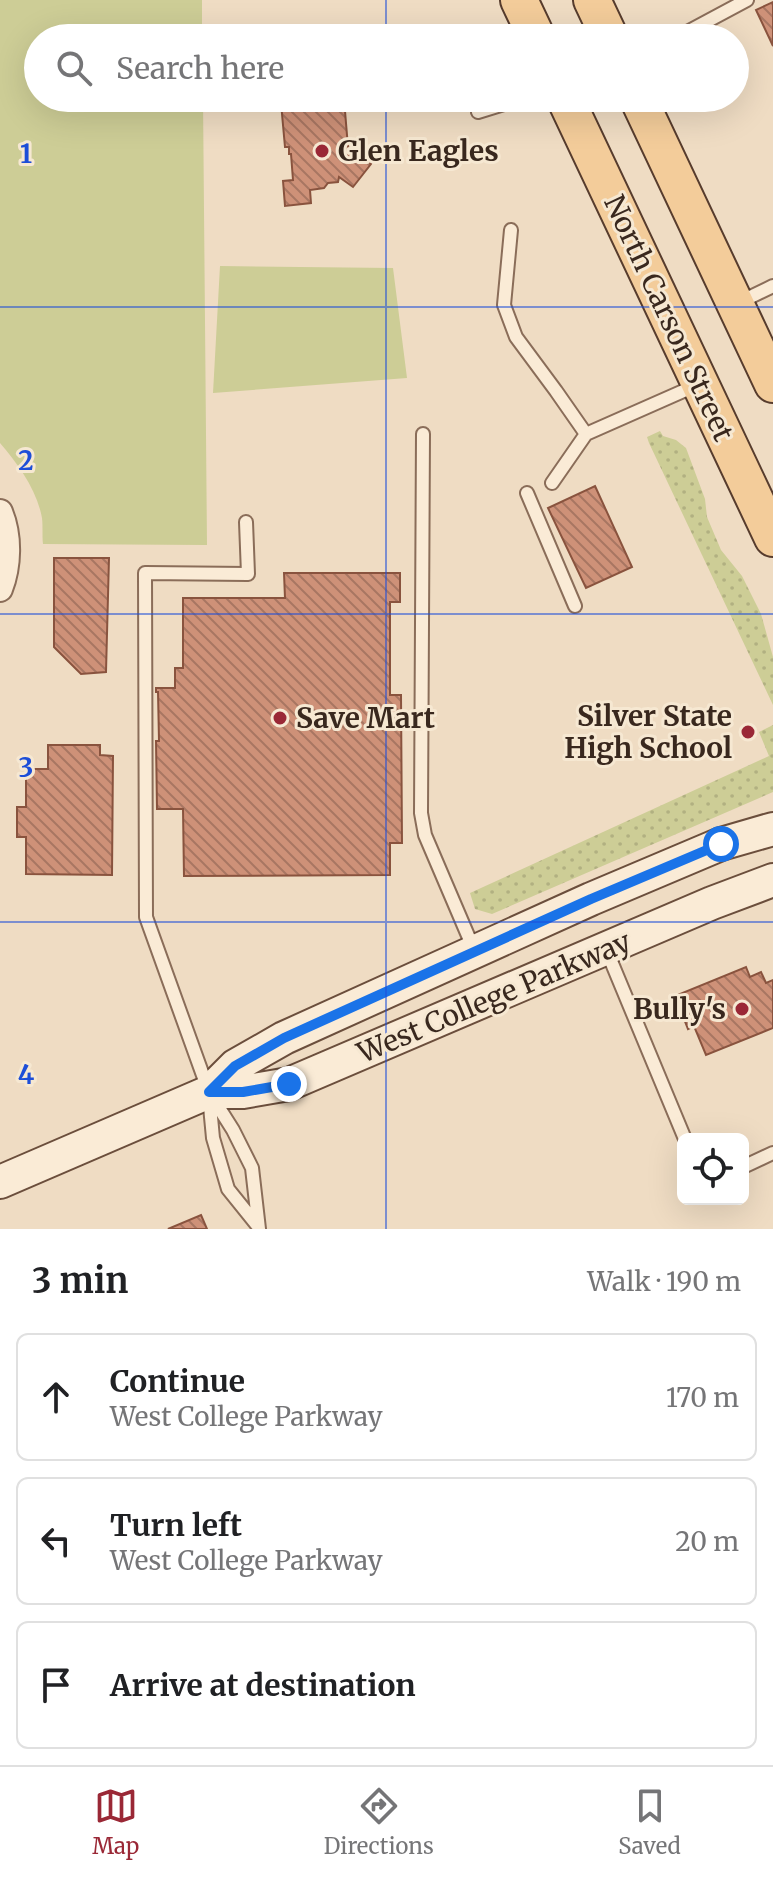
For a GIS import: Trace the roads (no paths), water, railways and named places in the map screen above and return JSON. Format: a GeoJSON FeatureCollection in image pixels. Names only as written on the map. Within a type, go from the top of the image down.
{"type":"FeatureCollection","features":[{"type":"Feature","properties":{"kind":"main road"},"geometry":{"type":"LineString","coordinates":[[519,0],[530,24]]}},
{"type":"Feature","properties":{"kind":"main road"},"geometry":{"type":"LineString","coordinates":[[592,0],[603,24]]}},
{"type":"Feature","properties":{"kind":"main road","name":"North Carson Street"},"geometry":{"type":"LineString","coordinates":[[572,112],[773,538]]}},
{"type":"Feature","properties":{"kind":"main road"},"geometry":{"type":"LineString","coordinates":[[645,112],[773,384]]}},
{"type":"Feature","properties":{"kind":"street"},"geometry":{"type":"LineString","coordinates":[[0,512],[7,548],[0,589]]}},
{"type":"Feature","properties":{"kind":"street","name":"West College Parkway"},"geometry":{"type":"LineString","coordinates":[[0,1182],[209,1092],[235,1066],[284,1038],[591,899],[721,844],[773,829]]}},
{"type":"Feature","properties":{"kind":"street","name":"West College Parkway"},"geometry":{"type":"LineString","coordinates":[[209,1092],[243,1092],[289,1084],[712,903],[773,880]]}},
{"type":"Feature","properties":{"kind":"lane"},"geometry":{"type":"LineString","coordinates":[[702,24],[747,0]]}},
{"type":"Feature","properties":{"kind":"lane"},"geometry":{"type":"LineString","coordinates":[[511,230],[504,305],[516,337],[586,434]]}},
{"type":"Feature","properties":{"kind":"lane"},"geometry":{"type":"LineString","coordinates":[[736,305],[773,286]]}},
{"type":"Feature","properties":{"kind":"lane"},"geometry":{"type":"LineString","coordinates":[[552,483],[586,434],[700,383]]}},
{"type":"Feature","properties":{"kind":"lane"},"geometry":{"type":"LineString","coordinates":[[423,434],[421,813],[425,835],[475,952]]}},
{"type":"Feature","properties":{"kind":"lane"},"geometry":{"type":"LineString","coordinates":[[527,493],[575,606]]}},
{"type":"Feature","properties":{"kind":"lane"},"geometry":{"type":"LineString","coordinates":[[246,522],[248,574],[145,573],[146,917],[209,1092],[252,1168],[259,1227]]}},
{"type":"Feature","properties":{"kind":"lane"},"geometry":{"type":"LineString","coordinates":[[606,949],[683,1133]]}},
{"type":"Feature","properties":{"kind":"lane"},"geometry":{"type":"LineString","coordinates":[[209,1092],[213,1138],[228,1189],[259,1227]]}},
{"type":"Feature","properties":{"kind":"lane"},"geometry":{"type":"LineString","coordinates":[[749,1164],[773,1153]]}},
{"type":"Feature","properties":{"kind":"place","name":"Glen Eagles"},"geometry":{"type":"Point","coordinates":[322,151]}},
{"type":"Feature","properties":{"kind":"place","name":"Save Mart"},"geometry":{"type":"Point","coordinates":[280,718]}},
{"type":"Feature","properties":{"kind":"place","name":"Silver State High School"},"geometry":{"type":"Point","coordinates":[748,732]}},
{"type":"Feature","properties":{"kind":"place","name":"Bully's"},"geometry":{"type":"Point","coordinates":[742,1009]}}]}
